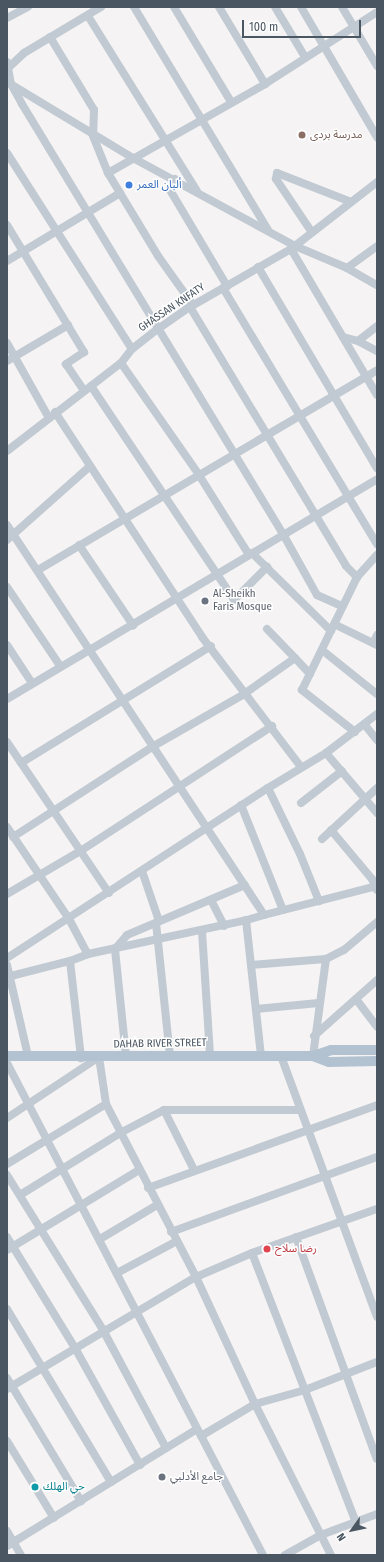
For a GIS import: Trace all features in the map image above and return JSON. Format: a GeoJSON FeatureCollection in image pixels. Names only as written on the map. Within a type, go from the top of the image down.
{"type":"FeatureCollection","features":[{"type":"Feature","properties":{"kind":"main road","name":"DAHAB RIVER STREET"},"geometry":{"type":"LineString","coordinates":[[7,1056],[81,1058],[126,1056],[313,1056],[331,1050],[377,1050]]}},
{"type":"Feature","properties":{"kind":"main road","name":"DAHAB RIVER STREET"},"geometry":{"type":"LineString","coordinates":[[313,1056],[329,1062],[377,1061]]}},
{"type":"Feature","properties":{"kind":"street"},"geometry":{"type":"LineString","coordinates":[[7,18],[28,7]]}},
{"type":"Feature","properties":{"kind":"street"},"geometry":{"type":"LineString","coordinates":[[101,7],[88,16],[24,52],[8,65],[9,85],[236,454],[317,595],[342,606]]}},
{"type":"Feature","properties":{"kind":"street"},"geometry":{"type":"LineString","coordinates":[[134,7],[203,119],[268,231]]}},
{"type":"Feature","properties":{"kind":"street"},"geometry":{"type":"LineString","coordinates":[[174,7],[231,102]]}},
{"type":"Feature","properties":{"kind":"street"},"geometry":{"type":"LineString","coordinates":[[219,7],[265,84]]}},
{"type":"Feature","properties":{"kind":"street"},"geometry":{"type":"LineString","coordinates":[[275,7],[305,57]]}},
{"type":"Feature","properties":{"kind":"street"},"geometry":{"type":"LineString","coordinates":[[301,7],[377,137]]}},
{"type":"Feature","properties":{"kind":"street"},"geometry":{"type":"LineString","coordinates":[[342,7],[377,66]]}},
{"type":"Feature","properties":{"kind":"street"},"geometry":{"type":"LineString","coordinates":[[108,173],[265,84],[377,12]]}},
{"type":"Feature","properties":{"kind":"street"},"geometry":{"type":"LineString","coordinates":[[88,16],[197,192]]}},
{"type":"Feature","properties":{"kind":"street"},"geometry":{"type":"LineString","coordinates":[[50,37],[94,110],[93,136],[108,173],[158,256],[191,306],[346,566],[357,577]]}},
{"type":"Feature","properties":{"kind":"street"},"geometry":{"type":"LineString","coordinates":[[9,85],[93,136],[175,179],[268,231],[293,248],[347,268],[377,285]]}},
{"type":"Feature","properties":{"kind":"street"},"geometry":{"type":"LineString","coordinates":[[7,153],[132,349]]}},
{"type":"Feature","properties":{"kind":"street"},"geometry":{"type":"LineString","coordinates":[[7,171],[15,166]]}},
{"type":"Feature","properties":{"kind":"street"},"geometry":{"type":"LineString","coordinates":[[311,231],[276,179],[277,173],[351,202]]}},
{"type":"Feature","properties":{"kind":"street"},"geometry":{"type":"LineString","coordinates":[[175,179],[170,190],[225,287],[377,544]]}},
{"type":"Feature","properties":{"kind":"street","name":"GHASSAN KNFATY"},"geometry":{"type":"LineString","coordinates":[[9,449],[121,363],[132,349],[158,329],[191,306],[293,248],[311,231],[377,182]]}},
{"type":"Feature","properties":{"kind":"street"},"geometry":{"type":"LineString","coordinates":[[7,261],[120,193]]}},
{"type":"Feature","properties":{"kind":"street"},"geometry":{"type":"LineString","coordinates":[[7,225],[84,352],[66,364],[84,391]]}},
{"type":"Feature","properties":{"kind":"street"},"geometry":{"type":"LineString","coordinates":[[347,268],[377,246]]}},
{"type":"Feature","properties":{"kind":"street"},"geometry":{"type":"LineString","coordinates":[[293,248],[377,395]]}},
{"type":"Feature","properties":{"kind":"street"},"geometry":{"type":"LineString","coordinates":[[258,268],[377,468]]}},
{"type":"Feature","properties":{"kind":"street"},"geometry":{"type":"LineString","coordinates":[[11,359],[68,325]]}},
{"type":"Feature","properties":{"kind":"street"},"geometry":{"type":"LineString","coordinates":[[358,341],[377,326]]}},
{"type":"Feature","properties":{"kind":"street"},"geometry":{"type":"LineString","coordinates":[[343,337],[358,341],[377,351]]}},
{"type":"Feature","properties":{"kind":"street"},"geometry":{"type":"LineString","coordinates":[[7,343],[11,359],[90,466],[210,646],[244,694],[272,726],[301,767]]}},
{"type":"Feature","properties":{"kind":"street"},"geometry":{"type":"LineString","coordinates":[[121,363],[199,475],[250,554],[267,567],[332,628],[375,644],[377,635]]}},
{"type":"Feature","properties":{"kind":"street"},"geometry":{"type":"LineString","coordinates":[[38,570],[162,495],[269,435],[377,370]]}},
{"type":"Feature","properties":{"kind":"street"},"geometry":{"type":"LineString","coordinates":[[91,386],[162,495],[234,600],[267,567]]}},
{"type":"Feature","properties":{"kind":"street"},"geometry":{"type":"LineString","coordinates":[[7,440],[9,449]]}},
{"type":"Feature","properties":{"kind":"street"},"geometry":{"type":"LineString","coordinates":[[10,537],[90,466]]}},
{"type":"Feature","properties":{"kind":"street"},"geometry":{"type":"LineString","coordinates":[[7,699],[60,666],[178,599],[348,495],[377,480]]}},
{"type":"Feature","properties":{"kind":"street"},"geometry":{"type":"LineString","coordinates":[[7,525],[10,537],[38,570],[88,650],[264,915]]}},
{"type":"Feature","properties":{"kind":"street"},"geometry":{"type":"LineString","coordinates":[[79,545],[133,625]]}},
{"type":"Feature","properties":{"kind":"street"},"geometry":{"type":"LineString","coordinates":[[355,732],[302,690],[357,577],[377,555]]}},
{"type":"Feature","properties":{"kind":"street"},"geometry":{"type":"LineString","coordinates":[[7,587],[60,666]]}},
{"type":"Feature","properties":{"kind":"street"},"geometry":{"type":"LineString","coordinates":[[267,629],[310,674]]}},
{"type":"Feature","properties":{"kind":"street"},"geometry":{"type":"LineString","coordinates":[[7,646],[32,683]]}},
{"type":"Feature","properties":{"kind":"street"},"geometry":{"type":"LineString","coordinates":[[21,763],[210,646]]}},
{"type":"Feature","properties":{"kind":"street"},"geometry":{"type":"LineString","coordinates":[[322,650],[377,694]]}},
{"type":"Feature","properties":{"kind":"street"},"geometry":{"type":"LineString","coordinates":[[13,837],[52,810],[152,747],[244,694],[295,658]]}},
{"type":"Feature","properties":{"kind":"street"},"geometry":{"type":"LineString","coordinates":[[7,958],[109,893],[205,828],[326,752],[355,732],[377,714]]}},
{"type":"Feature","properties":{"kind":"street"},"geometry":{"type":"LineString","coordinates":[[364,724],[377,740]]}},
{"type":"Feature","properties":{"kind":"street"},"geometry":{"type":"LineString","coordinates":[[8,892],[82,850],[272,726]]}},
{"type":"Feature","properties":{"kind":"street"},"geometry":{"type":"LineString","coordinates":[[7,742],[52,810],[82,850],[109,893]]}},
{"type":"Feature","properties":{"kind":"street"},"geometry":{"type":"LineString","coordinates":[[326,752],[377,813]]}},
{"type":"Feature","properties":{"kind":"street"},"geometry":{"type":"LineString","coordinates":[[301,803],[342,771]]}},
{"type":"Feature","properties":{"kind":"street"},"geometry":{"type":"LineString","coordinates":[[268,788],[300,854],[319,901]]}},
{"type":"Feature","properties":{"kind":"street"},"geometry":{"type":"LineString","coordinates":[[322,839],[377,788]]}},
{"type":"Feature","properties":{"kind":"street"},"geometry":{"type":"LineString","coordinates":[[241,805],[283,910]]}},
{"type":"Feature","properties":{"kind":"street"},"geometry":{"type":"LineString","coordinates":[[7,827],[69,919],[88,954]]}},
{"type":"Feature","properties":{"kind":"street"},"geometry":{"type":"LineString","coordinates":[[8,977],[70,961],[88,954],[224,926],[319,901],[376,888],[372,879],[331,830]]}},
{"type":"Feature","properties":{"kind":"street"},"geometry":{"type":"LineString","coordinates":[[142,871],[158,922],[158,940],[170,1056]]}},
{"type":"Feature","properties":{"kind":"street"},"geometry":{"type":"LineString","coordinates":[[126,1056],[115,949],[127,935],[245,885]]}},
{"type":"Feature","properties":{"kind":"street"},"geometry":{"type":"LineString","coordinates":[[211,900],[224,926]]}},
{"type":"Feature","properties":{"kind":"street"},"geometry":{"type":"LineString","coordinates":[[246,920],[261,1056]]}},
{"type":"Feature","properties":{"kind":"street"},"geometry":{"type":"LineString","coordinates":[[251,965],[326,959],[344,950],[377,922]]}},
{"type":"Feature","properties":{"kind":"street"},"geometry":{"type":"LineString","coordinates":[[202,931],[210,1056]]}},
{"type":"Feature","properties":{"kind":"street"},"geometry":{"type":"LineString","coordinates":[[313,1056],[314,1036],[326,959]]}},
{"type":"Feature","properties":{"kind":"street"},"geometry":{"type":"LineString","coordinates":[[70,961],[81,1058]]}},
{"type":"Feature","properties":{"kind":"street"},"geometry":{"type":"LineString","coordinates":[[7,965],[8,977],[28,1056]]}},
{"type":"Feature","properties":{"kind":"street"},"geometry":{"type":"LineString","coordinates":[[314,1036],[377,980]]}},
{"type":"Feature","properties":{"kind":"street"},"geometry":{"type":"LineString","coordinates":[[356,999],[377,1027]]}},
{"type":"Feature","properties":{"kind":"street"},"geometry":{"type":"LineString","coordinates":[[256,1009],[319,1003]]}},
{"type":"Feature","properties":{"kind":"street"},"geometry":{"type":"LineString","coordinates":[[281,1056],[376,1312]]}},
{"type":"Feature","properties":{"kind":"street"},"geometry":{"type":"LineString","coordinates":[[7,1118],[98,1057],[106,1104],[122,1132],[148,1188],[196,1277],[255,1404],[331,1555]]}},
{"type":"Feature","properties":{"kind":"street"},"geometry":{"type":"LineString","coordinates":[[7,1063],[82,1204],[263,1555]]}},
{"type":"Feature","properties":{"kind":"street"},"geometry":{"type":"LineString","coordinates":[[7,1164],[48,1141],[106,1104]]}},
{"type":"Feature","properties":{"kind":"street"},"geometry":{"type":"LineString","coordinates":[[148,1188],[194,1170],[377,1105]]}},
{"type":"Feature","properties":{"kind":"street"},"geometry":{"type":"LineString","coordinates":[[20,1195],[122,1132],[164,1110],[300,1110]]}},
{"type":"Feature","properties":{"kind":"street"},"geometry":{"type":"LineString","coordinates":[[164,1110],[194,1170]]}},
{"type":"Feature","properties":{"kind":"street"},"geometry":{"type":"LineString","coordinates":[[171,1232],[377,1157]]}},
{"type":"Feature","properties":{"kind":"street"},"geometry":{"type":"LineString","coordinates":[[10,1248],[139,1170]]}},
{"type":"Feature","properties":{"kind":"street"},"geometry":{"type":"LineString","coordinates":[[7,1175],[103,1330],[166,1448]]}},
{"type":"Feature","properties":{"kind":"street"},"geometry":{"type":"LineString","coordinates":[[100,1239],[157,1205]]}},
{"type":"Feature","properties":{"kind":"street"},"geometry":{"type":"LineString","coordinates":[[10,1388],[103,1330],[196,1277],[252,1253],[377,1208]]}},
{"type":"Feature","properties":{"kind":"street"},"geometry":{"type":"LineString","coordinates":[[7,1237],[10,1248],[75,1348],[140,1465]]}},
{"type":"Feature","properties":{"kind":"street"},"geometry":{"type":"LineString","coordinates":[[296,1237],[377,1459]]}},
{"type":"Feature","properties":{"kind":"street"},"geometry":{"type":"LineString","coordinates":[[117,1273],[176,1241]]}},
{"type":"Feature","properties":{"kind":"street"},"geometry":{"type":"LineString","coordinates":[[252,1253],[356,1522]]}},
{"type":"Feature","properties":{"kind":"street"},"geometry":{"type":"LineString","coordinates":[[7,1309],[111,1482]]}},
{"type":"Feature","properties":{"kind":"street"},"geometry":{"type":"LineString","coordinates":[[10,1544],[166,1448],[255,1404],[305,1390],[377,1362]]}},
{"type":"Feature","properties":{"kind":"street"},"geometry":{"type":"LineString","coordinates":[[7,1378],[10,1388],[81,1501]]}},
{"type":"Feature","properties":{"kind":"street"},"geometry":{"type":"LineString","coordinates":[[7,1441],[54,1518]]}},
{"type":"Feature","properties":{"kind":"street"},"geometry":{"type":"LineString","coordinates":[[285,1555],[321,1535],[377,1514]]}},
{"type":"Feature","properties":{"kind":"street"},"geometry":{"type":"LineString","coordinates":[[7,1531],[10,1544],[21,1555]]}},
{"type":"Feature","properties":{"kind":"place","name":"مدرسة بردى"},"geometry":{"type":"Point","coordinates":[302,135]}},
{"type":"Feature","properties":{"kind":"place","name":"ألبان العمر"},"geometry":{"type":"Point","coordinates":[129,185]}},
{"type":"Feature","properties":{"kind":"place","name":"Al-Sheikh Faris Mosque"},"geometry":{"type":"Point","coordinates":[205,601]}},
{"type":"Feature","properties":{"kind":"place","name":"رضا سلاح"},"geometry":{"type":"Point","coordinates":[267,1249]}},
{"type":"Feature","properties":{"kind":"place","name":"جامع الأدلبي"},"geometry":{"type":"Point","coordinates":[162,1477]}},
{"type":"Feature","properties":{"kind":"place","name":"حي الهلك"},"geometry":{"type":"Point","coordinates":[35,1487]}}]}
